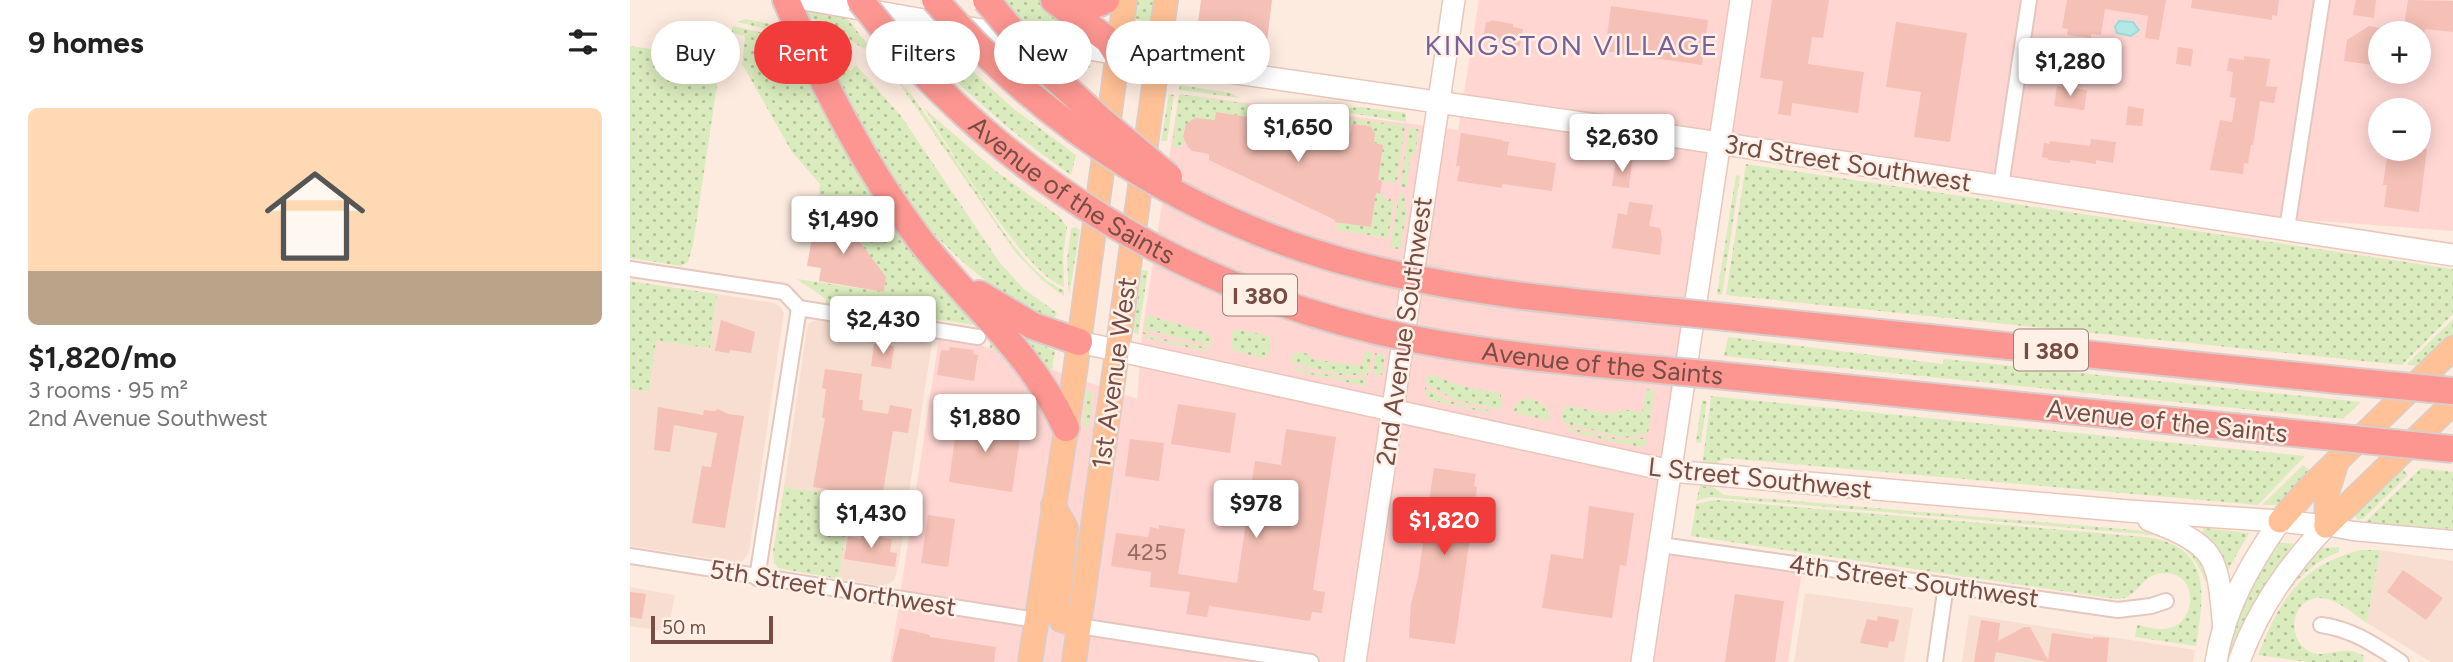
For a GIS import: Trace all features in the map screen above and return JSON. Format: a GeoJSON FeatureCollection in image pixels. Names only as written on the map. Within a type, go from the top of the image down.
{"type":"FeatureCollection","features":[{"type":"Feature","properties":{"kind":"highway"},"geometry":{"type":"LineString","coordinates":[[786,0],[834,104],[871,171],[922,242],[1030,366],[1066,428]]}},
{"type":"Feature","properties":{"kind":"highway","name":"Avenue of the Saints"},"geometry":{"type":"LineString","coordinates":[[860,0],[934,86],[1004,149],[1052,186],[1168,256],[1208,275],[1292,306],[1413,338],[1535,356],[2453,449]]}},
{"type":"Feature","properties":{"kind":"highway","name":"Avenue of the Saints"},"geometry":{"type":"LineString","coordinates":[[935,0],[985,56],[1056,117],[1138,173],[1265,234],[1365,267],[1424,280],[1512,294],[2453,391]]}},
{"type":"Feature","properties":{"kind":"highway"},"geometry":{"type":"LineString","coordinates":[[986,0],[1041,65],[1202,206]]}},
{"type":"Feature","properties":{"kind":"highway"},"geometry":{"type":"LineString","coordinates":[[1054,1],[1082,9],[1106,0]]}},
{"type":"Feature","properties":{"kind":"highway"},"geometry":{"type":"LineString","coordinates":[[1054,1],[1106,39]]}},
{"type":"Feature","properties":{"kind":"highway"},"geometry":{"type":"LineString","coordinates":[[951,276],[1033,326],[1079,342]]}},
{"type":"Feature","properties":{"kind":"main road","name":"3rd Street Southwest"},"geometry":{"type":"LineString","coordinates":[[808,0],[1106,52]]}},
{"type":"Feature","properties":{"kind":"main road","name":"1st Avenue West"},"geometry":{"type":"LineString","coordinates":[[1122,21],[1125,0]]}},
{"type":"Feature","properties":{"kind":"main road","name":"1st Avenue West"},"geometry":{"type":"LineString","coordinates":[[1163,21],[1166,0]]}},
{"type":"Feature","properties":{"kind":"main road","name":"2nd Avenue Southwest"},"geometry":{"type":"LineString","coordinates":[[1354,662],[1454,0]]}},
{"type":"Feature","properties":{"kind":"main road"},"geometry":{"type":"LineString","coordinates":[[1642,662],[1741,0]]}},
{"type":"Feature","properties":{"kind":"main road","name":"3rd Street Southwest"},"geometry":{"type":"LineString","coordinates":[[1270,78],[1721,143],[2453,255]]}},
{"type":"Feature","properties":{"kind":"main road","name":"1st Avenue West"},"geometry":{"type":"LineString","coordinates":[[1030,662],[1079,342],[1113,84]]}},
{"type":"Feature","properties":{"kind":"main road","name":"1st Avenue West"},"geometry":{"type":"LineString","coordinates":[[1074,662],[1155,84]]}},
{"type":"Feature","properties":{"kind":"main road","name":"L Street Southwest"},"geometry":{"type":"LineString","coordinates":[[1079,342],[1671,471],[2128,511],[2280,520],[2326,526]]}},
{"type":"Feature","properties":{"kind":"main road"},"geometry":{"type":"LineString","coordinates":[[2216,662],[2224,629],[2246,575],[2280,520],[2453,348]]}},
{"type":"Feature","properties":{"kind":"main road"},"geometry":{"type":"LineString","coordinates":[[2239,662],[2255,623],[2279,582],[2302,552],[2453,402]]}},
{"type":"Feature","properties":{"kind":"main road"},"geometry":{"type":"LineString","coordinates":[[2326,526],[2327,493],[2337,461]]}},
{"type":"Feature","properties":{"kind":"main road"},"geometry":{"type":"LineString","coordinates":[[1053,505],[1066,528],[1057,613],[1061,620],[1079,626]]}},
{"type":"Feature","properties":{"kind":"main road"},"geometry":{"type":"LineString","coordinates":[[2128,511],[2183,533],[2207,550],[2217,570],[2224,629]]}},
{"type":"Feature","properties":{"kind":"street"},"geometry":{"type":"LineString","coordinates":[[2001,186],[2029,0]]}},
{"type":"Feature","properties":{"kind":"street"},"geometry":{"type":"LineString","coordinates":[[2287,229],[2322,0]]}},
{"type":"Feature","properties":{"kind":"street"},"geometry":{"type":"LineString","coordinates":[[630,269],[784,292],[799,308],[978,337]]}},
{"type":"Feature","properties":{"kind":"street"},"geometry":{"type":"LineString","coordinates":[[757,578],[799,308]]}},
{"type":"Feature","properties":{"kind":"street","name":"L Street Southwest"},"geometry":{"type":"LineString","coordinates":[[2326,526],[2361,532],[2453,540]]}},
{"type":"Feature","properties":{"kind":"street","name":"4th Street Southwest"},"geometry":{"type":"LineString","coordinates":[[1661,544],[2118,610],[2143,608],[2166,601]]}},
{"type":"Feature","properties":{"kind":"street","name":"5th Street Northwest"},"geometry":{"type":"LineString","coordinates":[[630,556],[1036,620]]}},
{"type":"Feature","properties":{"kind":"street"},"geometry":{"type":"LineString","coordinates":[[1935,662],[1947,585]]}},
{"type":"Feature","properties":{"kind":"street"},"geometry":{"type":"LineString","coordinates":[[2321,625],[2357,634],[2401,662]]}},
{"type":"Feature","properties":{"kind":"street"},"geometry":{"type":"LineString","coordinates":[[1079,626],[1311,662]]}},
{"type":"Feature","properties":{"kind":"shaded area","name":"KINGSTON VILLAGE"},"geometry":{"type":"Polygon","coordinates":[[[1479,0],[2453,0],[2453,231],[2146,208],[1721,144],[1661,544],[1803,565],[1788,662],[890,662],[940,331],[1137,399],[1142,334],[1179,94],[1458,130],[1479,0]]]}},
{"type":"Feature","properties":{"kind":"shaded area"},"geometry":{"type":"Polygon","coordinates":[[[717,294],[774,303],[780,306],[784,313],[749,552],[741,563],[630,546],[630,389],[649,392],[656,341],[710,348],[717,294]]]}},
{"type":"Feature","properties":{"kind":"shaded area"},"geometry":{"type":"Polygon","coordinates":[[[820,319],[933,337],[907,505],[784,487],[807,328],[809,323],[820,319]]]}},
{"type":"Feature","properties":{"kind":"shaded area"},"geometry":{"type":"Polygon","coordinates":[[[846,525],[903,535],[898,567],[895,578],[890,583],[883,586],[839,579],[846,525]]]}},
{"type":"Feature","properties":{"kind":"shaded area"},"geometry":{"type":"Polygon","coordinates":[[[2380,550],[2453,561],[2453,662],[2431,662],[2367,623],[2380,550]]]}},
{"type":"Feature","properties":{"kind":"shaded area"},"geometry":{"type":"Polygon","coordinates":[[[630,587],[675,595],[668,632],[630,626],[630,587]]]}},
{"type":"Feature","properties":{"kind":"shaded area"},"geometry":{"type":"Polygon","coordinates":[[[1805,593],[1913,608],[1904,662],[1794,662],[1805,593]]]}},
{"type":"Feature","properties":{"kind":"shaded area"},"geometry":{"type":"Polygon","coordinates":[[[1969,615],[2195,650],[2193,662],[1962,662],[1969,615]]]}},
{"type":"Feature","properties":{"kind":"green space"},"geometry":{"type":"Polygon","coordinates":[[[998,0],[1040,0],[1062,21],[1015,21],[998,0]]]}},
{"type":"Feature","properties":{"kind":"green space"},"geometry":{"type":"Polygon","coordinates":[[[1134,0],[1154,0],[1150,21],[1131,18],[1134,0]]]}},
{"type":"Feature","properties":{"kind":"green space"},"geometry":{"type":"Polygon","coordinates":[[[804,8],[845,16],[849,21],[816,21],[808,17],[804,8]]]}},
{"type":"Feature","properties":{"kind":"green space"},"geometry":{"type":"Polygon","coordinates":[[[745,19],[755,21],[754,26],[740,21],[745,19]]]}},
{"type":"Feature","properties":{"kind":"green space"},"geometry":{"type":"Polygon","coordinates":[[[852,25],[866,42],[864,49],[852,41],[852,25]]]}},
{"type":"Feature","properties":{"kind":"green space"},"geometry":{"type":"Polygon","coordinates":[[[740,28],[754,31],[754,84],[811,84],[826,115],[909,248],[1015,368],[990,348],[991,341],[975,325],[826,304],[826,299],[797,279],[884,292],[886,278],[842,218],[816,214],[820,184],[792,152],[742,66],[745,36],[740,35],[740,28]]]}},
{"type":"Feature","properties":{"kind":"green space"},"geometry":{"type":"Polygon","coordinates":[[[630,46],[651,49],[651,84],[717,85],[693,245],[688,262],[681,266],[630,258],[630,46]]]}},
{"type":"Feature","properties":{"kind":"green space"},"geometry":{"type":"Polygon","coordinates":[[[856,65],[866,76],[866,84],[873,84],[901,116],[1000,263],[1024,289],[1057,313],[1053,320],[1015,300],[987,281],[965,264],[925,224],[875,155],[839,84],[852,84],[852,70],[856,65]]]}},
{"type":"Feature","properties":{"kind":"green space"},"geometry":{"type":"Polygon","coordinates":[[[980,78],[1014,109],[1076,155],[1071,175],[1029,144],[960,84],[980,84],[980,78]]]}},
{"type":"Feature","properties":{"kind":"green space"},"geometry":{"type":"Polygon","coordinates":[[[900,84],[911,94],[1014,246],[1039,273],[1064,290],[1064,296],[1042,280],[1015,252],[900,84]]]}},
{"type":"Feature","properties":{"kind":"green space"},"geometry":{"type":"Polygon","coordinates":[[[1180,85],[1230,93],[1240,98],[1179,90],[1180,85]]]}},
{"type":"Feature","properties":{"kind":"green space"},"geometry":{"type":"Polygon","coordinates":[[[1169,94],[1174,95],[1167,141],[1161,141],[1169,94]]]}},
{"type":"Feature","properties":{"kind":"green space"},"geometry":{"type":"Polygon","coordinates":[[[1179,94],[1247,104],[1249,115],[1247,117],[1216,112],[1215,120],[1195,118],[1185,128],[1185,143],[1178,148],[1172,147],[1179,94]]]}},
{"type":"Feature","properties":{"kind":"green space"},"geometry":{"type":"Polygon","coordinates":[[[924,108],[997,172],[1060,217],[1067,227],[1063,256],[1064,287],[1048,277],[1009,235],[924,108]]]}},
{"type":"Feature","properties":{"kind":"green space"},"geometry":{"type":"Polygon","coordinates":[[[1349,108],[1406,113],[1406,122],[1343,112],[1349,108]]]}},
{"type":"Feature","properties":{"kind":"green space"},"geometry":{"type":"Polygon","coordinates":[[[1341,117],[1405,126],[1397,181],[1394,183],[1378,180],[1383,145],[1374,143],[1370,126],[1343,123],[1341,117]]]}},
{"type":"Feature","properties":{"kind":"green space"},"geometry":{"type":"Polygon","coordinates":[[[1409,126],[1419,130],[1415,154],[1411,154],[1406,188],[1400,187],[1409,126]]]}},
{"type":"Feature","properties":{"kind":"green space"},"geometry":{"type":"Polygon","coordinates":[[[1746,164],[2453,269],[2453,314],[2402,365],[1726,295],[1746,164]]]}},
{"type":"Feature","properties":{"kind":"green space"},"geometry":{"type":"Polygon","coordinates":[[[1736,175],[1740,176],[1722,295],[1717,294],[1736,175]]]}},
{"type":"Feature","properties":{"kind":"green space"},"geometry":{"type":"Polygon","coordinates":[[[1376,193],[1385,195],[1384,200],[1389,198],[1394,202],[1388,238],[1336,230],[1338,222],[1371,227],[1376,193]]]}},
{"type":"Feature","properties":{"kind":"green space"},"geometry":{"type":"Polygon","coordinates":[[[1399,195],[1405,196],[1404,206],[1407,210],[1400,249],[1390,248],[1399,195]]]}},
{"type":"Feature","properties":{"kind":"green space"},"geometry":{"type":"Polygon","coordinates":[[[1075,227],[1080,230],[1069,296],[1067,260],[1071,229],[1075,227]]]}},
{"type":"Feature","properties":{"kind":"green space"},"geometry":{"type":"Polygon","coordinates":[[[1142,270],[1148,271],[1138,335],[1133,329],[1142,270]]]}},
{"type":"Feature","properties":{"kind":"green space"},"geometry":{"type":"Polygon","coordinates":[[[630,281],[717,294],[710,348],[656,341],[649,392],[630,389],[630,281]]]}},
{"type":"Feature","properties":{"kind":"green space"},"geometry":{"type":"Polygon","coordinates":[[[1147,315],[1202,331],[1212,338],[1211,346],[1144,329],[1147,315]]]}},
{"type":"Feature","properties":{"kind":"green space"},"geometry":{"type":"Polygon","coordinates":[[[2453,319],[2453,335],[2421,366],[2406,365],[2453,319]]]}},
{"type":"Feature","properties":{"kind":"green space"},"geometry":{"type":"Polygon","coordinates":[[[1235,329],[1270,336],[1269,351],[1265,359],[1231,350],[1232,333],[1235,329]]]}},
{"type":"Feature","properties":{"kind":"green space"},"geometry":{"type":"Polygon","coordinates":[[[1143,332],[1158,338],[1209,348],[1204,351],[1143,337],[1143,332]]]}},
{"type":"Feature","properties":{"kind":"green space"},"geometry":{"type":"Polygon","coordinates":[[[1728,337],[1943,364],[1944,359],[2361,402],[2343,419],[1724,356],[1728,337]]]}},
{"type":"Feature","properties":{"kind":"green space"},"geometry":{"type":"Polygon","coordinates":[[[1026,338],[1055,351],[1051,376],[1024,343],[1026,338]]]}},
{"type":"Feature","properties":{"kind":"green space"},"geometry":{"type":"Polygon","coordinates":[[[1365,351],[1372,352],[1368,375],[1340,375],[1290,362],[1296,352],[1309,354],[1311,359],[1362,366],[1365,351]]]}},
{"type":"Feature","properties":{"kind":"green space"},"geometry":{"type":"Polygon","coordinates":[[[1375,353],[1385,355],[1382,375],[1373,375],[1375,353]]]}},
{"type":"Feature","properties":{"kind":"green space"},"geometry":{"type":"Polygon","coordinates":[[[1293,367],[1342,378],[1367,378],[1365,386],[1297,371],[1293,367]]]}},
{"type":"Feature","properties":{"kind":"green space"},"geometry":{"type":"Polygon","coordinates":[[[1427,375],[1501,394],[1501,407],[1499,409],[1455,400],[1425,383],[1427,375]]]}},
{"type":"Feature","properties":{"kind":"green space"},"geometry":{"type":"Polygon","coordinates":[[[1425,387],[1449,401],[1494,412],[1435,401],[1425,396],[1425,387]]]}},
{"type":"Feature","properties":{"kind":"green space"},"geometry":{"type":"Polygon","coordinates":[[[1646,389],[1655,390],[1648,433],[1625,438],[1562,421],[1562,412],[1566,406],[1608,413],[1628,410],[1642,413],[1646,389]]]}},
{"type":"Feature","properties":{"kind":"green space"},"geometry":{"type":"Polygon","coordinates":[[[1085,391],[1093,392],[1089,427],[1084,427],[1085,391]]]}},
{"type":"Feature","properties":{"kind":"green space"},"geometry":{"type":"Polygon","coordinates":[[[1711,396],[2305,456],[2258,505],[1725,458],[1716,464],[1703,463],[1711,396]]]}},
{"type":"Feature","properties":{"kind":"green space"},"geometry":{"type":"Polygon","coordinates":[[[1526,398],[1546,407],[1549,421],[1513,412],[1518,402],[1526,398]]]}},
{"type":"Feature","properties":{"kind":"green space"},"geometry":{"type":"Polygon","coordinates":[[[1702,400],[1707,401],[1701,443],[1696,442],[1702,400]]]}},
{"type":"Feature","properties":{"kind":"green space"},"geometry":{"type":"Polygon","coordinates":[[[1565,427],[1625,440],[1647,437],[1645,447],[1640,447],[1572,432],[1565,427]]]}},
{"type":"Feature","properties":{"kind":"green space"},"geometry":{"type":"Polygon","coordinates":[[[2303,465],[2312,472],[2281,505],[2262,505],[2303,465]]]}},
{"type":"Feature","properties":{"kind":"green space"},"geometry":{"type":"Polygon","coordinates":[[[2400,466],[2408,475],[2364,518],[2358,520],[2354,515],[2400,466]]]}},
{"type":"Feature","properties":{"kind":"green space"},"geometry":{"type":"Polygon","coordinates":[[[2421,468],[2453,472],[2453,529],[2364,523],[2421,468]]]}},
{"type":"Feature","properties":{"kind":"green space"},"geometry":{"type":"Polygon","coordinates":[[[1700,486],[1713,487],[1724,495],[2158,532],[2193,547],[2212,579],[2205,581],[2192,557],[2179,545],[2153,535],[1710,497],[1696,501],[1700,486]]]}},
{"type":"Feature","properties":{"kind":"green space"},"geometry":{"type":"Polygon","coordinates":[[[784,487],[907,505],[903,535],[846,526],[839,579],[778,568],[773,552],[784,487]]]}},
{"type":"Feature","properties":{"kind":"green space"},"geometry":{"type":"Polygon","coordinates":[[[1715,500],[2145,537],[2167,542],[2183,550],[2193,562],[2199,576],[2201,609],[2196,646],[2135,637],[2137,625],[2166,629],[2179,623],[2185,616],[2189,608],[2189,589],[2177,576],[2167,573],[2151,576],[2131,595],[2116,599],[1691,536],[1696,504],[1715,500]]]}},
{"type":"Feature","properties":{"kind":"green space"},"geometry":{"type":"Polygon","coordinates":[[[2204,528],[2249,533],[2225,575],[2201,534],[2204,528]]]}},
{"type":"Feature","properties":{"kind":"green space"},"geometry":{"type":"Polygon","coordinates":[[[2278,542],[2294,544],[2265,586],[2248,615],[2228,662],[2224,662],[2246,600],[2278,542]]]}},
{"type":"Feature","properties":{"kind":"green space"},"geometry":{"type":"Polygon","coordinates":[[[2339,547],[2339,552],[2310,569],[2288,592],[2256,651],[2251,655],[2283,591],[2319,548],[2339,547]]]}},
{"type":"Feature","properties":{"kind":"green space"},"geometry":{"type":"Polygon","coordinates":[[[2361,550],[2380,550],[2367,623],[2338,604],[2319,598],[2310,600],[2298,611],[2294,628],[2300,644],[2307,650],[2321,654],[2355,652],[2364,656],[2363,662],[2308,662],[2258,655],[2275,618],[2295,587],[2322,565],[2361,550]]]}},
{"type":"Feature","properties":{"kind":"water"},"geometry":{"type":"Polygon","coordinates":[[[2119,21],[2133,22],[2139,30],[2131,36],[2117,33],[2115,27],[2119,21]]]}},
{"type":"Feature","properties":{"kind":"building"},"geometry":{"type":"Polygon","coordinates":[[[1201,0],[1272,0],[1269,21],[1198,21],[1201,0]]]}},
{"type":"Feature","properties":{"kind":"building"},"geometry":{"type":"Polygon","coordinates":[[[1772,0],[1829,0],[1823,38],[1812,37],[1808,64],[1864,72],[1858,113],[1792,103],[1791,116],[1778,114],[1783,81],[1760,78],[1772,0]]]}},
{"type":"Feature","properties":{"kind":"building"},"geometry":{"type":"Polygon","coordinates":[[[2067,0],[2166,0],[2159,40],[2145,38],[2148,16],[2105,9],[2101,35],[2091,34],[2091,38],[2067,35],[2068,29],[2062,28],[2067,0]]]}},
{"type":"Feature","properties":{"kind":"building"},"geometry":{"type":"Polygon","coordinates":[[[2192,0],[2279,0],[2277,16],[2272,15],[2272,20],[2191,8],[2192,0]]]}},
{"type":"Feature","properties":{"kind":"building"},"geometry":{"type":"Polygon","coordinates":[[[2356,0],[2376,0],[2374,18],[2353,15],[2356,0]]]}},
{"type":"Feature","properties":{"kind":"building"},"geometry":{"type":"Polygon","coordinates":[[[2408,0],[2453,1],[2453,32],[2431,30],[2431,21],[2405,21],[2408,0]]]}},
{"type":"Feature","properties":{"kind":"building"},"geometry":{"type":"Polygon","coordinates":[[[1611,6],[1708,20],[1702,65],[1605,51],[1611,6]]]}},
{"type":"Feature","properties":{"kind":"building"},"geometry":{"type":"Polygon","coordinates":[[[1491,20],[1513,24],[1513,27],[1523,29],[1520,46],[1483,38],[1486,22],[1491,20]]]}},
{"type":"Feature","properties":{"kind":"building"},"geometry":{"type":"Polygon","coordinates":[[[1896,22],[1967,33],[1950,142],[1914,137],[1921,92],[1886,87],[1896,22]]]}},
{"type":"Feature","properties":{"kind":"building"},"geometry":{"type":"Polygon","coordinates":[[[2368,27],[2368,64],[2344,61],[2347,40],[2368,27]]]}},
{"type":"Feature","properties":{"kind":"building"},"geometry":{"type":"Polygon","coordinates":[[[2178,47],[2193,49],[2191,66],[2176,64],[2178,47]]]}},
{"type":"Feature","properties":{"kind":"building"},"geometry":{"type":"Polygon","coordinates":[[[2244,56],[2270,59],[2266,86],[2277,87],[2274,103],[2260,101],[2253,145],[2248,164],[2244,163],[2243,174],[2210,170],[2220,120],[2232,122],[2236,98],[2230,97],[2233,72],[2227,71],[2229,58],[2244,60],[2244,56]]]}},
{"type":"Feature","properties":{"kind":"building"},"geometry":{"type":"Polygon","coordinates":[[[2057,86],[2087,90],[2084,110],[2054,106],[2057,86]]]}},
{"type":"Feature","properties":{"kind":"building"},"geometry":{"type":"Polygon","coordinates":[[[2128,106],[2144,109],[2142,126],[2126,125],[2128,106]]]}},
{"type":"Feature","properties":{"kind":"building"},"geometry":{"type":"Polygon","coordinates":[[[1216,112],[1247,117],[1246,124],[1349,139],[1352,124],[1370,126],[1375,133],[1374,143],[1383,145],[1378,180],[1382,181],[1380,194],[1376,193],[1371,227],[1335,222],[1209,160],[1209,154],[1192,151],[1183,137],[1186,124],[1195,118],[1215,120],[1216,112]]]}},
{"type":"Feature","properties":{"kind":"building"},"geometry":{"type":"Polygon","coordinates":[[[1461,133],[1509,142],[1507,155],[1556,163],[1552,191],[1502,184],[1502,188],[1457,181],[1460,166],[1456,166],[1461,133]]]}},
{"type":"Feature","properties":{"kind":"building"},"geometry":{"type":"Polygon","coordinates":[[[2091,139],[2116,142],[2113,163],[2096,160],[2096,164],[2070,160],[2070,163],[2042,157],[2044,143],[2050,144],[2050,141],[2090,146],[2091,139]]]}},
{"type":"Feature","properties":{"kind":"building"},"geometry":{"type":"Polygon","coordinates":[[[1616,159],[1632,161],[1629,188],[1612,186],[1616,159]]]}},
{"type":"Feature","properties":{"kind":"building"},"geometry":{"type":"Polygon","coordinates":[[[2386,161],[2425,161],[2419,212],[2384,207],[2387,185],[2383,185],[2386,161]]]}},
{"type":"Feature","properties":{"kind":"building"},"geometry":{"type":"Polygon","coordinates":[[[1629,202],[1653,205],[1649,226],[1660,228],[1660,255],[1612,248],[1618,213],[1627,215],[1629,202]]]}},
{"type":"Feature","properties":{"kind":"building"},"geometry":{"type":"Polygon","coordinates":[[[816,214],[842,218],[886,277],[884,292],[819,281],[821,268],[807,266],[816,214]]]}},
{"type":"Feature","properties":{"kind":"building"},"geometry":{"type":"Polygon","coordinates":[[[721,320],[755,332],[751,353],[715,351],[721,320]]]}},
{"type":"Feature","properties":{"kind":"building"},"geometry":{"type":"Polygon","coordinates":[[[874,344],[894,346],[891,369],[871,366],[874,344]]]}},
{"type":"Feature","properties":{"kind":"building"},"geometry":{"type":"Polygon","coordinates":[[[950,347],[974,350],[973,354],[978,355],[974,381],[937,375],[941,350],[949,351],[950,347]]]}},
{"type":"Feature","properties":{"kind":"building"},"geometry":{"type":"Polygon","coordinates":[[[825,369],[862,374],[859,400],[863,400],[862,410],[888,414],[890,405],[912,409],[908,433],[893,431],[882,498],[813,487],[825,418],[822,418],[826,389],[822,388],[825,369]]]}},
{"type":"Feature","properties":{"kind":"building"},"geometry":{"type":"Polygon","coordinates":[[[1178,404],[1236,413],[1230,453],[1171,444],[1178,404]]]}},
{"type":"Feature","properties":{"kind":"building"},"geometry":{"type":"Polygon","coordinates":[[[658,407],[703,415],[704,410],[718,409],[728,414],[744,416],[725,528],[692,523],[702,466],[711,467],[717,433],[674,425],[670,452],[654,450],[658,407]]]}},
{"type":"Feature","properties":{"kind":"building"},"geometry":{"type":"Polygon","coordinates":[[[958,416],[1022,425],[1012,492],[949,482],[958,416]]]}},
{"type":"Feature","properties":{"kind":"building"},"geometry":{"type":"Polygon","coordinates":[[[1286,429],[1336,437],[1313,590],[1325,592],[1322,613],[1312,612],[1310,621],[1209,606],[1207,617],[1186,614],[1190,592],[1150,587],[1151,572],[1111,566],[1116,533],[1148,537],[1150,527],[1159,529],[1159,525],[1185,529],[1178,574],[1237,583],[1255,461],[1281,465],[1286,429]]]}},
{"type":"Feature","properties":{"kind":"building"},"geometry":{"type":"Polygon","coordinates":[[[1130,439],[1164,443],[1159,481],[1125,476],[1130,439]]]}},
{"type":"Feature","properties":{"kind":"building"},"geometry":{"type":"Polygon","coordinates":[[[1434,468],[1476,474],[1474,486],[1477,487],[1455,644],[1409,638],[1411,604],[1418,578],[1434,468]]]}},
{"type":"Feature","properties":{"kind":"building"},"geometry":{"type":"Polygon","coordinates":[[[1589,506],[1634,513],[1626,566],[1620,565],[1612,618],[1542,608],[1551,554],[1583,559],[1589,506]]]}},
{"type":"Feature","properties":{"kind":"building"},"geometry":{"type":"Polygon","coordinates":[[[928,515],[955,519],[948,567],[921,563],[928,515]]]}},
{"type":"Feature","properties":{"kind":"building"},"geometry":{"type":"Polygon","coordinates":[[[862,534],[892,539],[890,552],[897,553],[895,567],[844,559],[848,536],[861,539],[862,534]]]}},
{"type":"Feature","properties":{"kind":"building"},"geometry":{"type":"Polygon","coordinates":[[[2403,570],[2443,598],[2426,620],[2387,592],[2403,570]]]}},
{"type":"Feature","properties":{"kind":"building"},"geometry":{"type":"Polygon","coordinates":[[[630,592],[646,594],[642,619],[630,617],[630,592]]]}},
{"type":"Feature","properties":{"kind":"building"},"geometry":{"type":"Polygon","coordinates":[[[1735,594],[1784,601],[1775,662],[1725,662],[1735,594]]]}},
{"type":"Feature","properties":{"kind":"building"},"geometry":{"type":"Polygon","coordinates":[[[1878,616],[1899,620],[1894,642],[1889,641],[1888,648],[1860,643],[1867,619],[1877,621],[1878,616]]]}},
{"type":"Feature","properties":{"kind":"building"},"geometry":{"type":"Polygon","coordinates":[[[1981,620],[2000,623],[1998,641],[2024,627],[2030,627],[2048,660],[2052,633],[2093,639],[2109,638],[2107,662],[2048,662],[1996,652],[1994,662],[1974,662],[1981,620]]]}},
{"type":"Feature","properties":{"kind":"building"},"geometry":{"type":"Polygon","coordinates":[[[900,628],[930,637],[996,647],[994,662],[892,662],[900,628]]]}},
{"type":"Feature","properties":{"kind":"district","name":"KINGSTON VILLAGE"},"geometry":{"type":"Point","coordinates":[1572,45]}}]}
